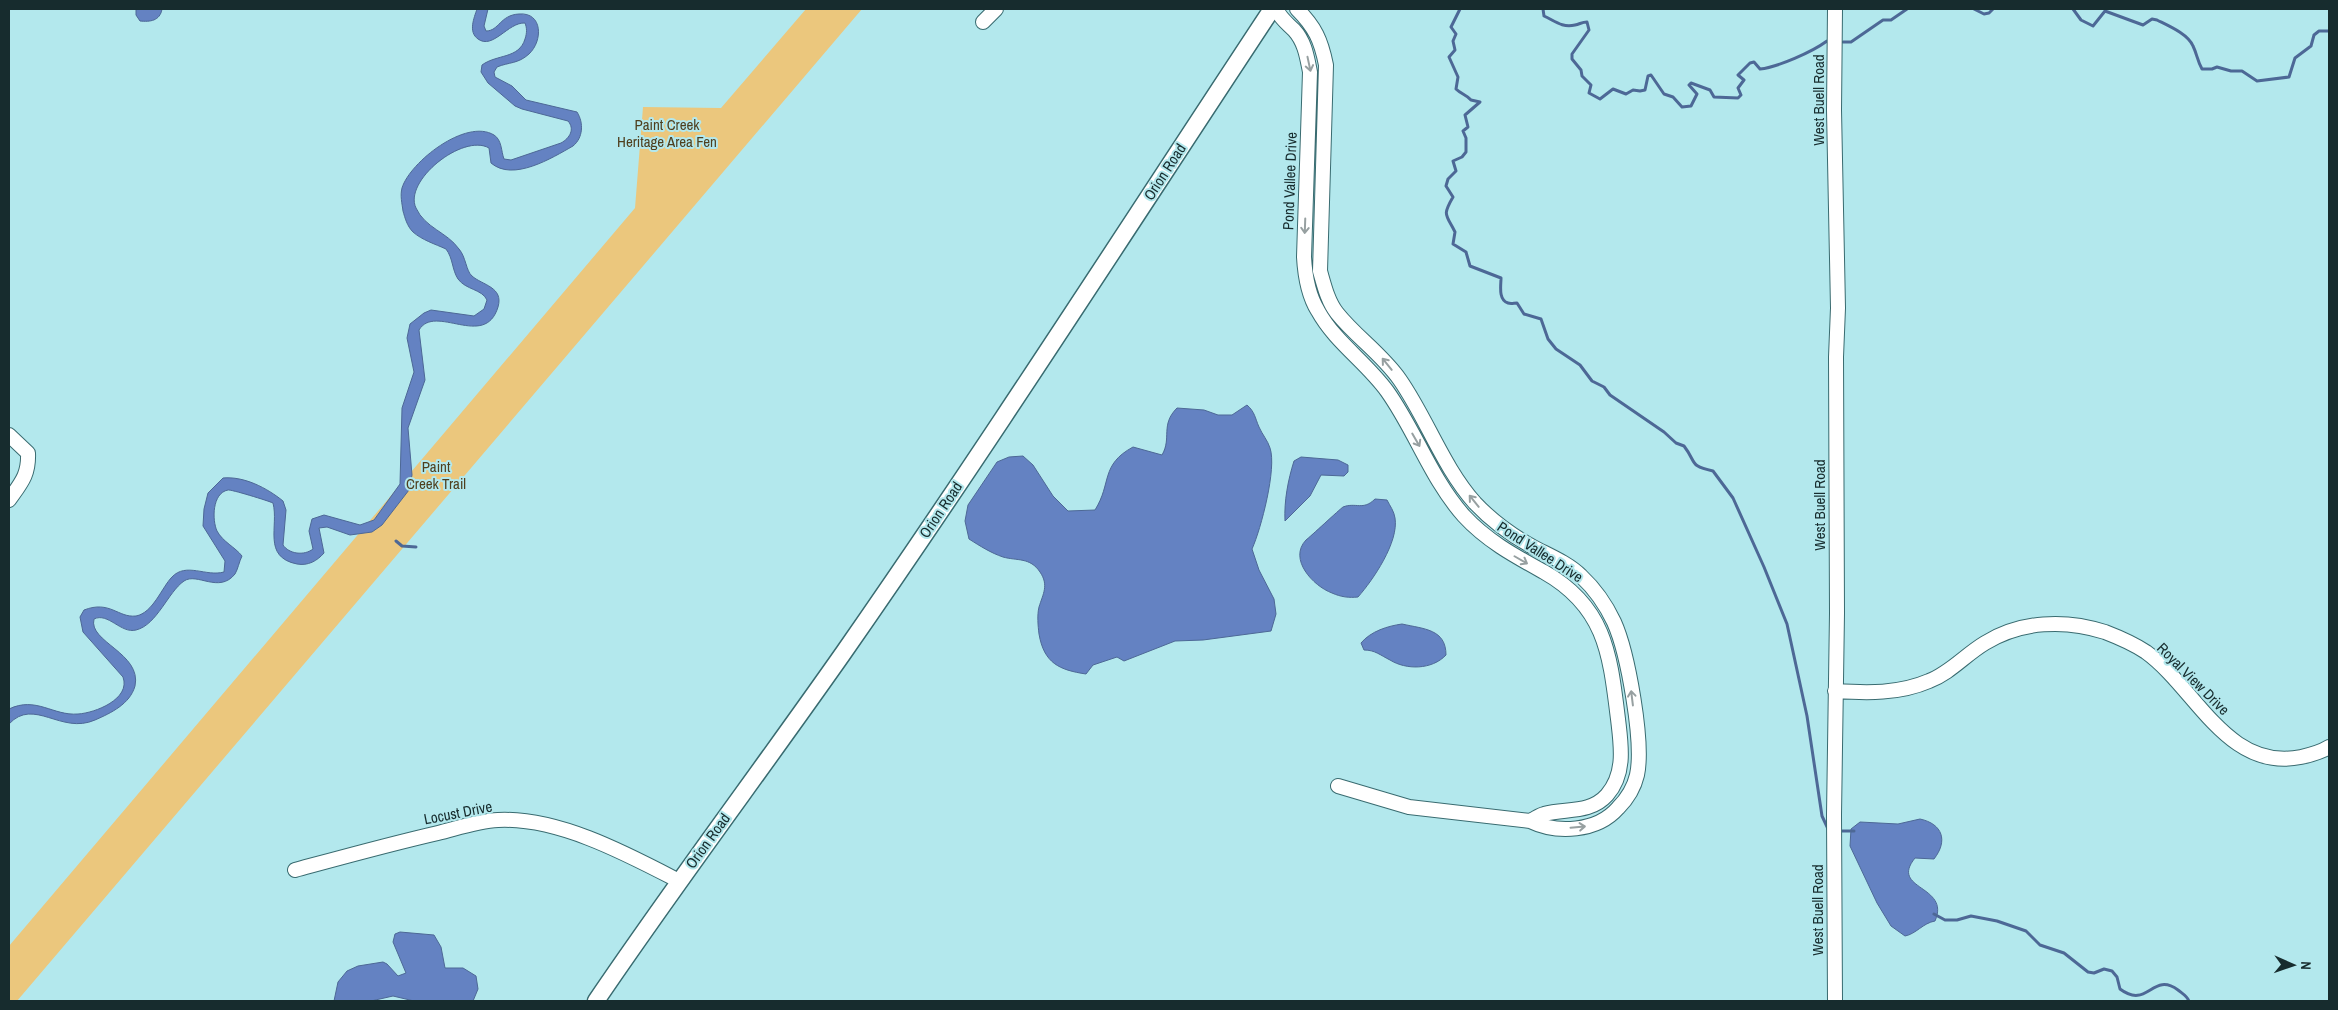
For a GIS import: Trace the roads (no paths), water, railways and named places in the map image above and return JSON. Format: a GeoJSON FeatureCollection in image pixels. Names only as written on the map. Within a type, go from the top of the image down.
{"type":"FeatureCollection","features":[{"type":"Feature","properties":{"kind":"main road","name":"Orion Road"},"geometry":{"type":"LineString","coordinates":[[596,1001],[679,881],[869,616],[1274,9]]}},
{"type":"Feature","properties":{"kind":"street"},"geometry":{"type":"LineString","coordinates":[[983,22],[996,9]]}},
{"type":"Feature","properties":{"kind":"street","name":"Pond Vallee Drive"},"geometry":{"type":"LineString","coordinates":[[1274,9],[1282,21],[1295,31],[1306,48],[1310,72],[1304,263],[1306,280],[1317,310],[1333,334],[1373,373],[1405,420],[1444,490],[1462,514],[1483,534],[1569,588],[1581,600],[1599,629],[1608,652],[1621,743],[1621,766],[1616,783],[1607,796],[1588,807],[1544,814],[1530,821]]}},
{"type":"Feature","properties":{"kind":"street","name":"Pond Vallee Drive"},"geometry":{"type":"LineString","coordinates":[[1296,9],[1307,19],[1321,40],[1326,65],[1320,263],[1325,287],[1336,313],[1385,360],[1419,412],[1457,478],[1474,501],[1492,520],[1531,546],[1579,574],[1592,587],[1614,622],[1622,642],[1629,676],[1639,760],[1637,777],[1624,802],[1603,821],[1588,826],[1546,828],[1530,821],[1409,807],[1338,786]]}},
{"type":"Feature","properties":{"kind":"street","name":"West Buell Road"},"geometry":{"type":"LineString","coordinates":[[1835,9],[1834,139],[1838,308],[1836,358],[1834,815],[1835,1001]]}},
{"type":"Feature","properties":{"kind":"street"},"geometry":{"type":"LineString","coordinates":[[1302,43],[1316,33]]}},
{"type":"Feature","properties":{"kind":"street"},"geometry":{"type":"LineString","coordinates":[[1310,100],[1325,100]]}},
{"type":"Feature","properties":{"kind":"street"},"geometry":{"type":"LineString","coordinates":[[1304,263],[1320,263]]}},
{"type":"Feature","properties":{"kind":"street"},"geometry":{"type":"LineString","coordinates":[[1405,420],[1419,412]]}},
{"type":"Feature","properties":{"kind":"street"},"geometry":{"type":"LineString","coordinates":[[9,435],[28,453],[29,468],[9,500]]}},
{"type":"Feature","properties":{"kind":"street","name":"Pond Vallee Drive"},"geometry":{"type":"LineString","coordinates":[[1483,534],[1492,520]]}},
{"type":"Feature","properties":{"kind":"street","name":"Royal View Drive"},"geometry":{"type":"LineString","coordinates":[[1836,691],[1865,693],[1907,688],[1930,681],[1952,668],[1985,643],[2001,635],[2048,623],[2069,623],[2106,633],[2146,652],[2226,735],[2247,750],[2270,759],[2289,759],[2308,755],[2329,747]]}},
{"type":"Feature","properties":{"kind":"street"},"geometry":{"type":"LineString","coordinates":[[1613,679],[1629,676]]}},
{"type":"Feature","properties":{"kind":"street","name":"Locust Drive"},"geometry":{"type":"LineString","coordinates":[[295,870],[402,841],[497,820],[523,821],[563,830],[616,848],[679,881]]}},
{"type":"Feature","properties":{"kind":"water"},"geometry":{"type":"Polygon","coordinates":[[[136,9],[162,9],[157,18],[151,21],[140,21],[136,15],[136,9]]]}},
{"type":"Feature","properties":{"kind":"water"},"geometry":{"type":"Polygon","coordinates":[[[477,9],[488,9],[484,26],[486,31],[513,15],[527,15],[533,18],[538,28],[537,42],[534,48],[521,60],[497,67],[494,72],[495,77],[512,86],[526,100],[577,112],[581,121],[581,135],[573,146],[544,162],[521,169],[510,170],[500,168],[491,163],[489,148],[478,145],[465,147],[451,153],[438,162],[418,185],[414,197],[416,208],[420,215],[454,243],[461,252],[470,274],[491,287],[498,295],[499,300],[492,319],[482,325],[472,326],[436,321],[426,323],[419,330],[425,380],[408,428],[412,475],[409,490],[382,525],[372,532],[350,535],[327,527],[319,528],[324,553],[312,562],[305,564],[297,564],[279,555],[274,540],[273,503],[230,490],[223,492],[216,501],[215,526],[220,535],[242,556],[235,574],[229,580],[215,583],[195,579],[184,581],[150,622],[136,630],[125,629],[104,618],[94,619],[94,627],[99,635],[124,656],[131,665],[135,675],[135,686],[129,698],[107,714],[83,723],[71,723],[28,714],[18,717],[9,724],[9,709],[19,706],[36,705],[69,714],[78,714],[102,708],[117,698],[122,692],[124,685],[123,677],[83,632],[80,617],[84,610],[93,607],[107,608],[130,616],[136,616],[142,614],[152,605],[168,581],[178,573],[190,570],[210,573],[224,572],[225,561],[203,526],[204,509],[208,493],[223,478],[239,479],[255,484],[283,501],[286,510],[283,545],[297,553],[305,553],[313,549],[309,531],[312,519],[324,515],[360,525],[374,520],[400,484],[402,408],[414,372],[407,338],[410,324],[431,310],[474,316],[484,309],[487,300],[485,296],[461,283],[446,249],[429,242],[411,230],[406,222],[403,211],[402,188],[416,166],[427,155],[440,145],[469,132],[482,131],[497,137],[504,159],[511,160],[561,143],[567,139],[571,130],[568,121],[515,106],[488,83],[481,72],[482,65],[518,50],[525,39],[526,27],[525,23],[519,24],[489,41],[478,39],[472,29],[477,9]]]}},
{"type":"Feature","properties":{"kind":"water"},"geometry":{"type":"Polygon","coordinates":[[[1247,405],[1268,443],[1272,457],[1267,498],[1260,528],[1252,549],[1259,570],[1274,599],[1276,614],[1271,631],[1203,640],[1175,641],[1124,661],[1117,657],[1093,665],[1086,674],[1068,670],[1054,663],[1045,652],[1039,634],[1038,610],[1045,585],[1040,572],[1028,562],[999,555],[969,539],[965,521],[968,505],[997,462],[1009,457],[1023,456],[1033,465],[1053,496],[1068,511],[1095,510],[1111,468],[1123,454],[1133,447],[1162,455],[1165,449],[1167,426],[1177,408],[1204,410],[1218,415],[1232,415],[1247,405]]]}},
{"type":"Feature","properties":{"kind":"water"},"geometry":{"type":"Polygon","coordinates":[[[1301,457],[1338,460],[1348,465],[1348,472],[1344,476],[1321,475],[1310,496],[1285,521],[1286,498],[1290,476],[1294,461],[1301,457]]]}},
{"type":"Feature","properties":{"kind":"water"},"geometry":{"type":"Polygon","coordinates":[[[1375,499],[1387,500],[1395,518],[1395,528],[1389,549],[1371,581],[1358,597],[1335,594],[1317,584],[1305,571],[1301,563],[1301,547],[1306,540],[1343,507],[1367,505],[1375,499]]]}},
{"type":"Feature","properties":{"kind":"water"},"geometry":{"type":"Polygon","coordinates":[[[1402,624],[1426,629],[1438,635],[1445,646],[1446,655],[1434,664],[1411,667],[1396,663],[1374,652],[1364,650],[1361,643],[1370,635],[1402,624]]]}},
{"type":"Feature","properties":{"kind":"water"},"geometry":{"type":"Polygon","coordinates":[[[1920,819],[1928,821],[1938,829],[1941,834],[1941,846],[1934,859],[1915,858],[1909,868],[1909,876],[1914,883],[1935,900],[1938,909],[1935,921],[1905,936],[1891,926],[1877,903],[1850,846],[1851,829],[1860,822],[1898,824],[1920,819]]]}},
{"type":"Feature","properties":{"kind":"water"},"geometry":{"type":"Polygon","coordinates":[[[400,932],[434,935],[441,947],[445,968],[463,968],[476,976],[478,989],[473,1001],[414,1001],[393,996],[371,1001],[334,1001],[338,982],[347,971],[358,966],[383,962],[398,976],[406,973],[393,942],[395,934],[400,932]]]}},
{"type":"Feature","properties":{"kind":"waterway"},"geometry":{"type":"LineString","coordinates":[[1460,9],[1451,27],[1456,34],[1453,41],[1455,50],[1449,57],[1458,77],[1456,89],[1471,100],[1480,102],[1465,115],[1468,127],[1463,131],[1466,138],[1466,152],[1462,157],[1453,161],[1456,171],[1448,179],[1446,186],[1453,197],[1446,212],[1455,232],[1453,244],[1466,252],[1470,266],[1501,278],[1503,299],[1508,303],[1517,303],[1524,314],[1541,319],[1548,339],[1556,349],[1580,365],[1592,381],[1604,387],[1610,395],[1664,432],[1676,443],[1684,446],[1694,463],[1713,471],[1733,498],[1787,624],[1807,716],[1822,816],[1829,831]]}},
{"type":"Feature","properties":{"kind":"waterway"},"geometry":{"type":"LineString","coordinates":[[1543,9],[1544,16],[1562,25],[1570,26],[1587,22],[1589,30],[1572,54],[1572,59],[1581,70],[1582,76],[1591,85],[1589,93],[1600,99],[1613,89],[1626,94],[1633,90],[1645,90],[1648,76],[1651,75],[1664,94],[1673,97],[1682,107],[1691,106],[1697,94],[1689,85],[1691,83],[1710,90],[1714,97],[1738,98],[1741,95],[1738,88],[1744,80],[1738,75],[1750,63],[1754,62],[1760,69],[1776,65],[1804,54],[1827,41]]}},
{"type":"Feature","properties":{"kind":"waterway"},"geometry":{"type":"LineString","coordinates":[[1843,42],[1851,42],[1883,20],[1891,20],[1907,9]]}},
{"type":"Feature","properties":{"kind":"waterway"},"geometry":{"type":"LineString","coordinates":[[1974,9],[1984,14],[1989,13],[1993,9]]}},
{"type":"Feature","properties":{"kind":"waterway"},"geometry":{"type":"LineString","coordinates":[[2073,9],[2081,20],[2093,26],[2105,11],[2143,25],[2152,19],[2157,20],[2178,31],[2191,42],[2202,69],[2217,67],[2231,71],[2242,71],[2257,81],[2289,77],[2295,58],[2311,46],[2314,35],[2319,31],[2329,31]]}},
{"type":"Feature","properties":{"kind":"waterway"},"geometry":{"type":"LineString","coordinates":[[396,541],[402,546],[416,547]]}},
{"type":"Feature","properties":{"kind":"waterway"},"geometry":{"type":"LineString","coordinates":[[1842,831],[1854,831]]}},
{"type":"Feature","properties":{"kind":"waterway"},"geometry":{"type":"LineString","coordinates":[[1934,914],[1945,920],[1957,920],[1971,916],[1997,921],[2026,931],[2040,945],[2064,953],[2088,972],[2094,973],[2104,969],[2112,971],[2117,977],[2120,989],[2129,994],[2144,994],[2156,987],[2169,985],[2178,990],[2189,1001]]}},
{"type":"Feature","properties":{"kind":"park label","name":"Paint Creek Heritage Area Fen"},"geometry":{"type":"Point","coordinates":[667,134]}},
{"type":"Feature","properties":{"kind":"park label","name":"Paint Creek Trail"},"geometry":{"type":"Point","coordinates":[436,476]}}]}
